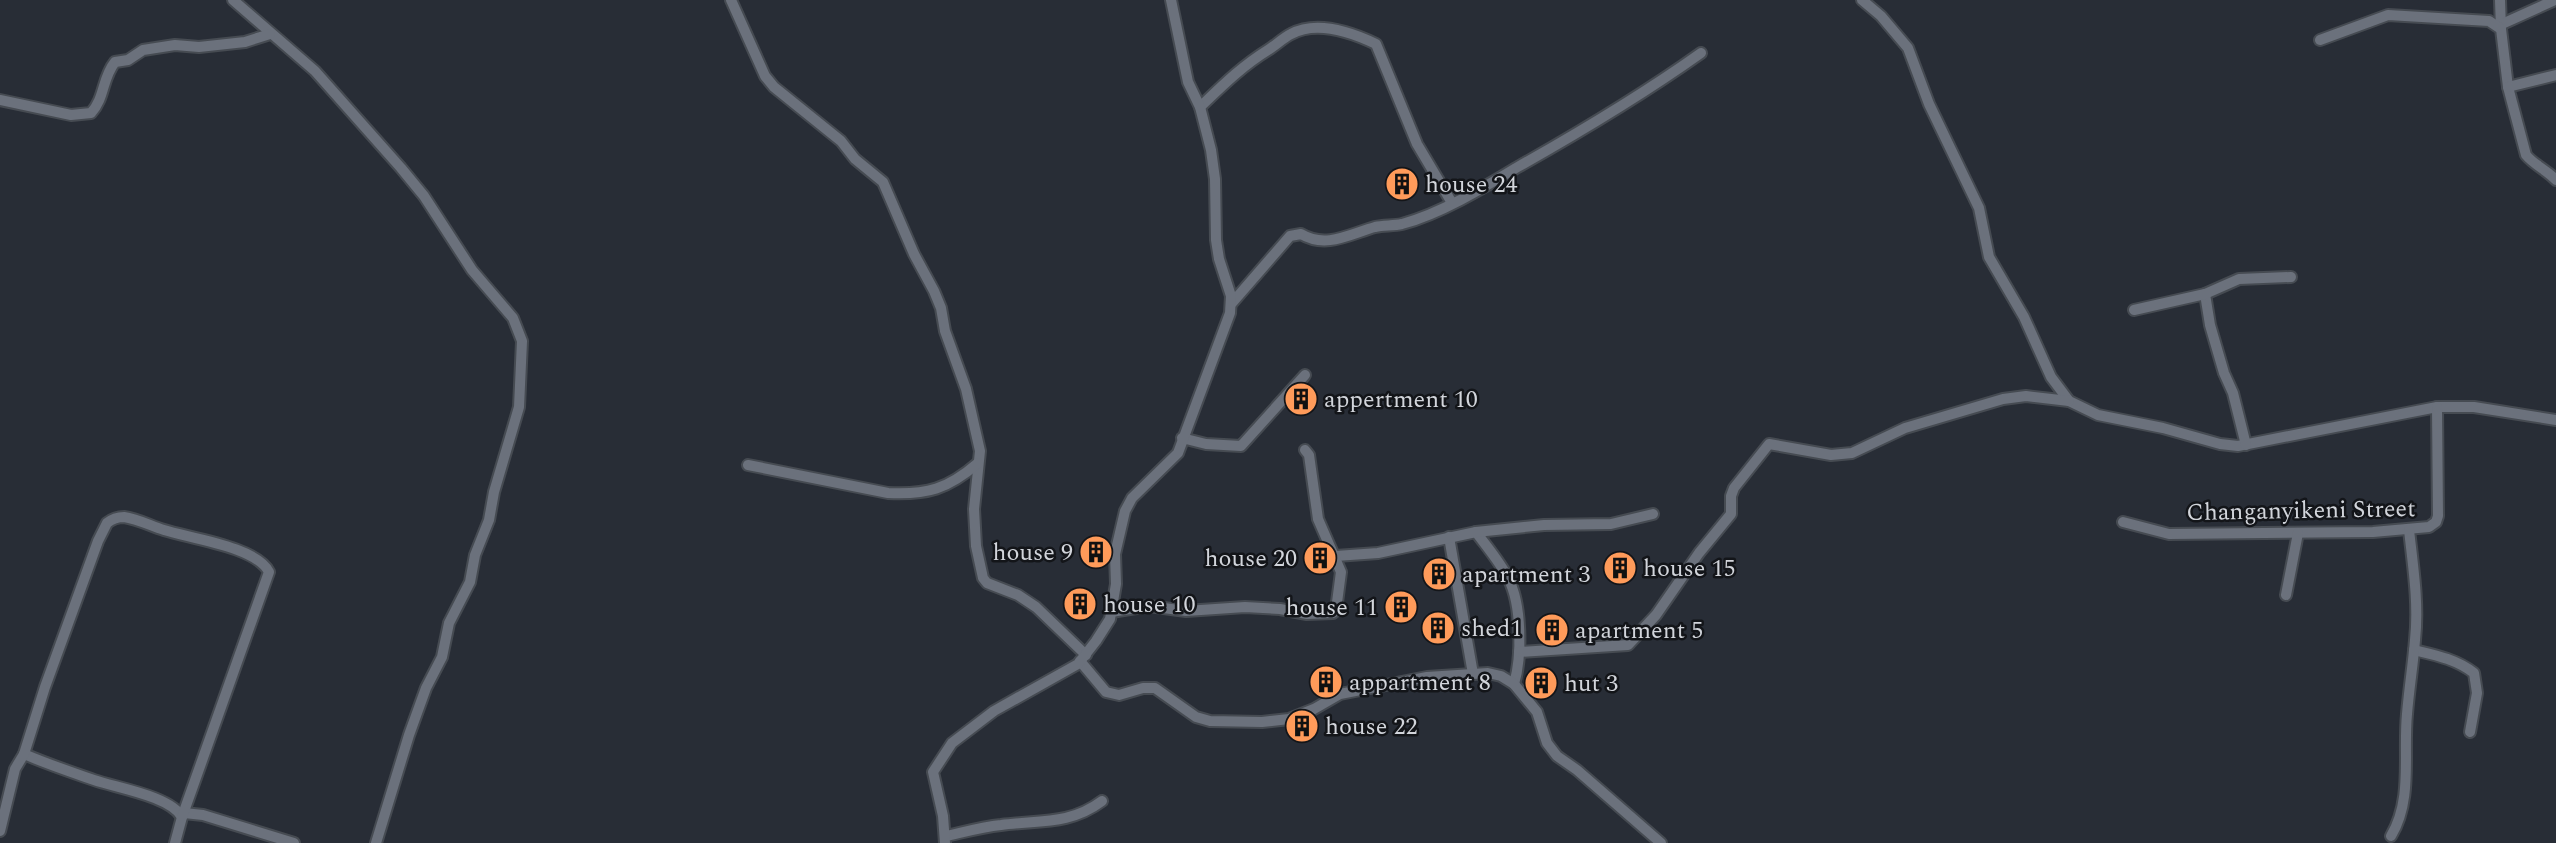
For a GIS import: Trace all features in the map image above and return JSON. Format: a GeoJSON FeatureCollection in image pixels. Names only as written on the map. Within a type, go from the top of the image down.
{"type":"FeatureCollection","features":[{"type":"Feature","properties":{"kind":"street"},"geometry":{"type":"LineString","coordinates":[[233,0],[315,71],[401,168],[424,196],[472,270],[513,318],[522,341],[519,407],[494,492],[489,520],[475,555],[470,582],[449,624],[442,657],[426,688],[416,716],[376,843]]}},
{"type":"Feature","properties":{"kind":"street"},"geometry":{"type":"LineString","coordinates":[[730,0],[765,76],[774,87],[841,141],[855,159],[883,182],[914,254],[941,308],[945,330],[970,405],[980,451],[974,509],[976,546],[982,578],[987,583],[1018,594],[1036,607],[1083,658],[1100,687],[1113,696],[1143,688],[1155,688],[1196,717],[1210,721],[1262,722],[1289,719],[1314,709],[1340,694],[1360,689],[1427,677],[1488,673],[1501,676],[1514,684],[1537,712],[1547,743],[1557,756],[1577,770],[1661,843]]}},
{"type":"Feature","properties":{"kind":"street"},"geometry":{"type":"LineString","coordinates":[[1172,0],[1188,82],[1200,107],[1211,150],[1215,179],[1217,249],[1232,303]]}},
{"type":"Feature","properties":{"kind":"street"},"geometry":{"type":"LineString","coordinates":[[1862,0],[1881,16],[1908,48],[1929,104],[1978,208],[1989,257],[2024,317],[2051,377],[2069,401]]}},
{"type":"Feature","properties":{"kind":"street"},"geometry":{"type":"LineString","coordinates":[[2500,0],[2508,87],[2526,155],[2531,162],[2547,171],[2556,180]]}},
{"type":"Feature","properties":{"kind":"street"},"geometry":{"type":"LineString","coordinates":[[2320,40],[2382,16],[2396,14],[2488,21],[2502,26],[2555,0]]}},
{"type":"Feature","properties":{"kind":"street"},"geometry":{"type":"LineString","coordinates":[[1200,107],[1244,65],[1291,33],[1332,28],[1353,34],[1376,44],[1417,144],[1452,203]]}},
{"type":"Feature","properties":{"kind":"street"},"geometry":{"type":"LineString","coordinates":[[0,100],[71,115],[91,113],[100,104],[108,73],[115,62],[133,58],[144,50],[175,45],[199,47],[245,42],[270,34]]}},
{"type":"Feature","properties":{"kind":"street"},"geometry":{"type":"LineString","coordinates":[[1102,801],[1087,812],[1072,818],[998,825],[946,839],[933,772],[952,743],[994,711],[1083,658],[1110,619],[1116,584],[1115,554],[1125,511],[1132,498],[1178,453],[1182,438],[1205,386],[1232,303],[1290,236],[1301,234],[1309,239],[1337,240],[1377,227],[1406,223],[1452,203],[1591,125],[1649,90],[1701,53]]}},
{"type":"Feature","properties":{"kind":"street"},"geometry":{"type":"LineString","coordinates":[[2508,87],[2556,75]]}},
{"type":"Feature","properties":{"kind":"street"},"geometry":{"type":"LineString","coordinates":[[2134,310],[2205,294],[2239,279],[2291,277]]}},
{"type":"Feature","properties":{"kind":"street"},"geometry":{"type":"LineString","coordinates":[[2205,294],[2210,325],[2224,373],[2233,393],[2246,445]]}},
{"type":"Feature","properties":{"kind":"street"},"geometry":{"type":"LineString","coordinates":[[1182,438],[1206,444],[1241,446],[1305,375]]}},
{"type":"Feature","properties":{"kind":"street"},"geometry":{"type":"LineString","coordinates":[[1519,652],[1628,645],[1656,615],[1699,553],[1731,514],[1731,496],[1734,488],[1769,444],[1831,455],[1852,453],[1905,428],[2003,399],[2026,396],[2069,401],[2089,412],[2121,421],[2163,428],[2220,444],[2246,445],[2437,407],[2474,407],[2556,420]]}},
{"type":"Feature","properties":{"kind":"street","name":"Changanyikeni Street"},"geometry":{"type":"LineString","coordinates":[[2123,522],[2169,534],[2409,530],[2434,525],[2438,516],[2437,407]]}},
{"type":"Feature","properties":{"kind":"street"},"geometry":{"type":"LineString","coordinates":[[1111,612],[1149,606],[1197,612],[1216,608],[1245,607],[1280,609],[1307,614],[1333,614],[1336,610],[1341,572],[1318,519],[1309,455],[1305,450]]}},
{"type":"Feature","properties":{"kind":"street"},"geometry":{"type":"LineString","coordinates":[[748,465],[888,493],[909,494],[929,492],[951,484],[978,463]]}},
{"type":"Feature","properties":{"kind":"street"},"geometry":{"type":"LineString","coordinates":[[1336,556],[1378,553],[1476,532],[1544,525],[1604,524],[1653,514]]}},
{"type":"Feature","properties":{"kind":"street"},"geometry":{"type":"LineString","coordinates":[[0,831],[15,769],[24,754],[98,541],[107,523],[123,517],[165,531],[212,541],[257,559],[266,565],[269,572],[175,843]]}},
{"type":"Feature","properties":{"kind":"street"},"geometry":{"type":"LineString","coordinates":[[2391,836],[2400,821],[2404,800],[2407,713],[2414,650],[2415,596],[2409,530]]}},
{"type":"Feature","properties":{"kind":"street"},"geometry":{"type":"LineString","coordinates":[[1476,532],[1509,579],[1517,616],[1519,652],[1514,684]]}},
{"type":"Feature","properties":{"kind":"street"},"geometry":{"type":"LineString","coordinates":[[2286,595],[2298,533]]}},
{"type":"Feature","properties":{"kind":"street"},"geometry":{"type":"LineString","coordinates":[[1449,537],[1473,674]]}},
{"type":"Feature","properties":{"kind":"street"},"geometry":{"type":"LineString","coordinates":[[2414,650],[2447,658],[2474,673],[2476,693],[2470,732]]}},
{"type":"Feature","properties":{"kind":"street"},"geometry":{"type":"LineString","coordinates":[[24,754],[93,780],[152,797],[172,806],[183,815],[203,815],[294,843]]}},
{"type":"Feature","properties":{"kind":"place","name":"house 24"},"geometry":{"type":"Point","coordinates":[1402,184]}},
{"type":"Feature","properties":{"kind":"place","name":"appertment 10"},"geometry":{"type":"Point","coordinates":[1301,399]}},
{"type":"Feature","properties":{"kind":"place","name":"house 9"},"geometry":{"type":"Point","coordinates":[1096,552]}},
{"type":"Feature","properties":{"kind":"place","name":"house 20"},"geometry":{"type":"Point","coordinates":[1320,558]}},
{"type":"Feature","properties":{"kind":"place","name":"house 15"},"geometry":{"type":"Point","coordinates":[1620,568]}},
{"type":"Feature","properties":{"kind":"place","name":"apartment 3"},"geometry":{"type":"Point","coordinates":[1439,574]}},
{"type":"Feature","properties":{"kind":"place","name":"house 10"},"geometry":{"type":"Point","coordinates":[1080,604]}},
{"type":"Feature","properties":{"kind":"place","name":"house 11"},"geometry":{"type":"Point","coordinates":[1401,607]}},
{"type":"Feature","properties":{"kind":"place","name":"shed1"},"geometry":{"type":"Point","coordinates":[1438,628]}},
{"type":"Feature","properties":{"kind":"place","name":"apartment 5"},"geometry":{"type":"Point","coordinates":[1552,630]}},
{"type":"Feature","properties":{"kind":"place","name":"appartment 8"},"geometry":{"type":"Point","coordinates":[1326,682]}},
{"type":"Feature","properties":{"kind":"place","name":"hut 3"},"geometry":{"type":"Point","coordinates":[1541,683]}},
{"type":"Feature","properties":{"kind":"place","name":"house 22"},"geometry":{"type":"Point","coordinates":[1302,726]}}]}
